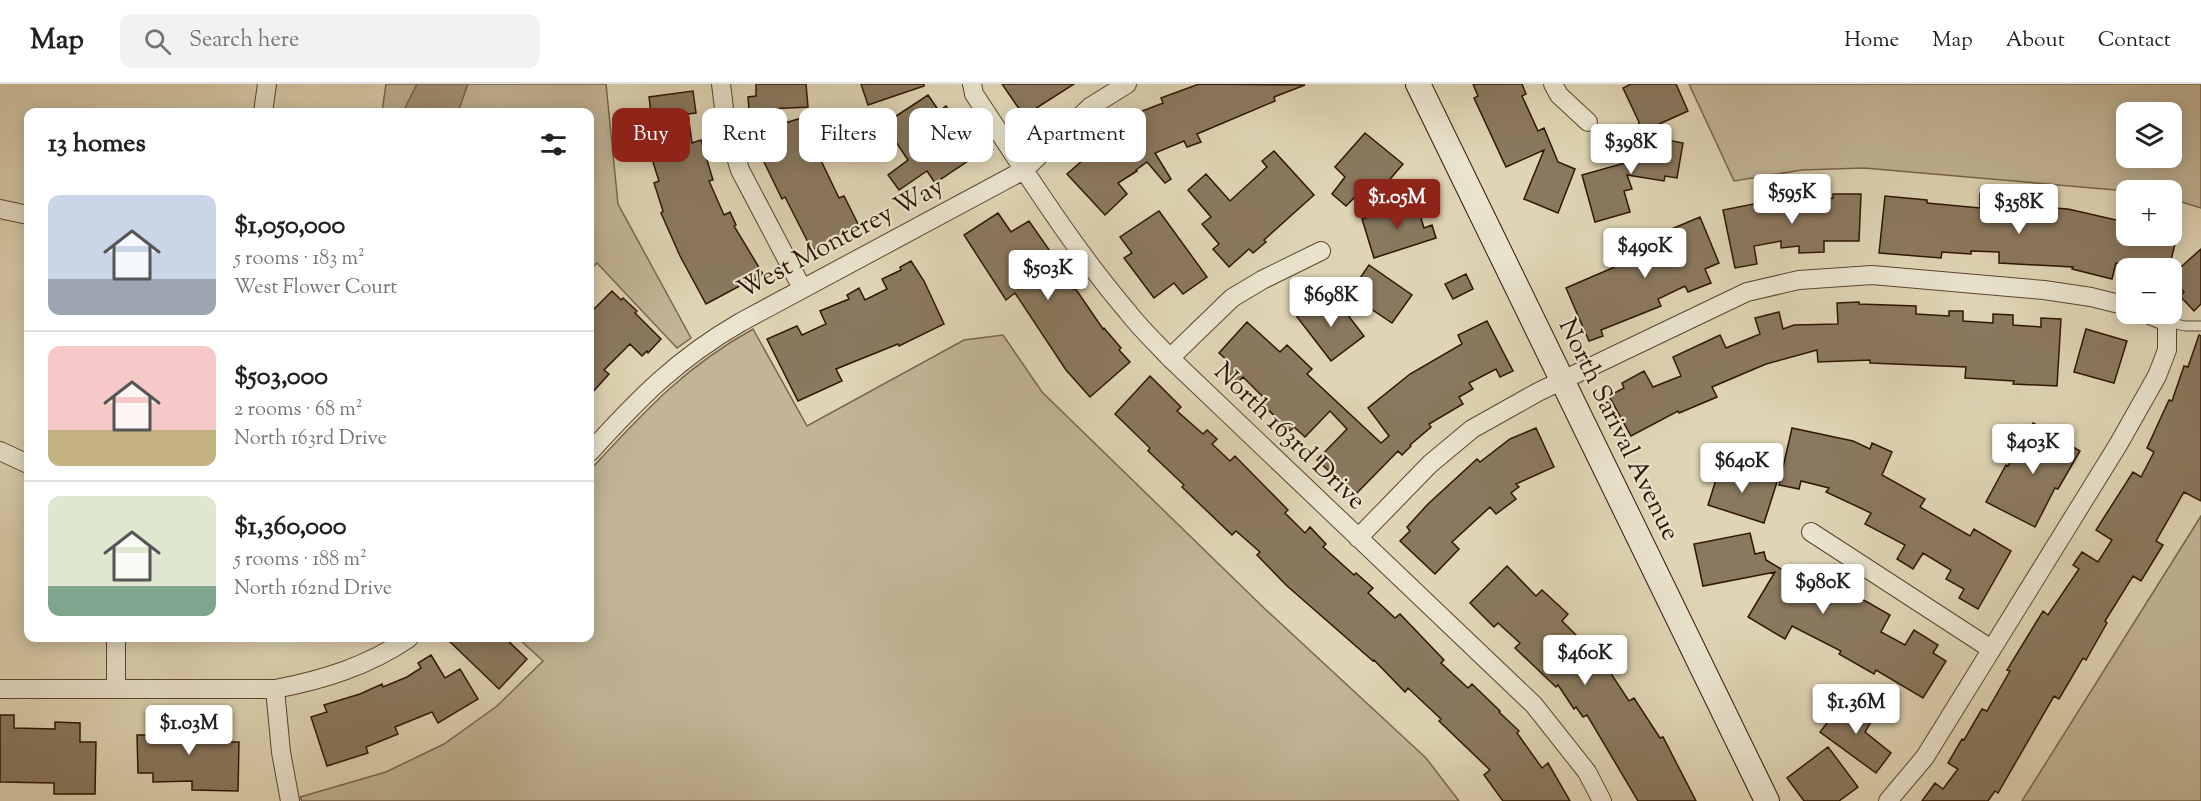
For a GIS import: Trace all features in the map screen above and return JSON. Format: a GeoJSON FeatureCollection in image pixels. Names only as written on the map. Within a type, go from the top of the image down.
{"type":"FeatureCollection","features":[{"type":"Feature","properties":{"kind":"street"},"geometry":{"type":"LineString","coordinates":[[264,108],[267,84]]}},
{"type":"Feature","properties":{"kind":"street"},"geometry":{"type":"LineString","coordinates":[[721,84],[726,125],[740,170],[802,288]]}},
{"type":"Feature","properties":{"kind":"street","name":"North 163rd Drive"},"geometry":{"type":"LineString","coordinates":[[972,84],[974,94],[1024,170],[1083,255],[1127,312],[1170,358],[1533,705],[1587,772],[1602,801]]}},
{"type":"Feature","properties":{"kind":"street","name":"West Monterey Way"},"geometry":{"type":"LineString","coordinates":[[594,448],[647,390],[679,362],[719,334],[1024,170],[1090,107],[1127,84]]}},
{"type":"Feature","properties":{"kind":"street","name":"North Sarival Avenue"},"geometry":{"type":"LineString","coordinates":[[1418,84],[1767,801]]}},
{"type":"Feature","properties":{"kind":"street"},"geometry":{"type":"LineString","coordinates":[[1553,84],[1558,95],[1588,122]]}},
{"type":"Feature","properties":{"kind":"street"},"geometry":{"type":"LineString","coordinates":[[0,209],[24,214]]}},
{"type":"Feature","properties":{"kind":"street"},"geometry":{"type":"LineString","coordinates":[[1170,358],[1232,298],[1262,280],[1321,251]]}},
{"type":"Feature","properties":{"kind":"street"},"geometry":{"type":"LineString","coordinates":[[1358,538],[1449,446],[1472,429],[1563,380],[1732,299],[1768,286],[1799,280],[1872,275],[2044,290],[2116,303]]}},
{"type":"Feature","properties":{"kind":"street"},"geometry":{"type":"LineString","coordinates":[[1888,801],[1925,757],[2118,445],[2157,376],[2167,350],[2167,324]]}},
{"type":"Feature","properties":{"kind":"street"},"geometry":{"type":"LineString","coordinates":[[0,451],[24,462]]}},
{"type":"Feature","properties":{"kind":"street"},"geometry":{"type":"LineString","coordinates":[[1811,532],[1991,649]]}},
{"type":"Feature","properties":{"kind":"street"},"geometry":{"type":"LineString","coordinates":[[116,642],[116,688]]}},
{"type":"Feature","properties":{"kind":"street"},"geometry":{"type":"LineString","coordinates":[[0,689],[275,689],[306,684],[353,668],[376,658],[402,642]]}},
{"type":"Feature","properties":{"kind":"street"},"geometry":{"type":"LineString","coordinates":[[275,689],[280,752],[290,801]]}},
{"type":"Feature","properties":{"kind":"lane"},"geometry":{"type":"LineString","coordinates":[[2176,324],[2201,326]]}},
{"type":"Feature","properties":{"kind":"shaded area"},"geometry":{"type":"Polygon","coordinates":[[[386,84],[606,84],[618,204],[691,338],[677,348],[597,263],[594,266],[594,108],[383,108],[386,84]]]}},
{"type":"Feature","properties":{"kind":"shaded area"},"geometry":{"type":"Polygon","coordinates":[[[417,84],[468,84],[459,108],[405,108],[417,84]]]}},
{"type":"Feature","properties":{"kind":"shaded area"},"geometry":{"type":"Polygon","coordinates":[[[1689,84],[2201,84],[2201,208],[2182,202],[2182,180],[2116,180],[2116,190],[1864,168],[1802,170],[1734,181],[1689,84]]]}},
{"type":"Feature","properties":{"kind":"shaded area"},"geometry":{"type":"Polygon","coordinates":[[[753,329],[807,426],[964,340],[1003,335],[1042,392],[1264,608],[1426,758],[1459,801],[302,801],[300,797],[386,772],[444,744],[497,706],[543,661],[522,642],[594,642],[594,466],[666,392],[685,375],[753,329]]]}},
{"type":"Feature","properties":{"kind":"shaded area"},"geometry":{"type":"Polygon","coordinates":[[[2201,516],[2201,801],[2022,801],[2201,516]]]}},
{"type":"Feature","properties":{"kind":"building"},"geometry":{"type":"Polygon","coordinates":[[[756,84],[806,84],[808,107],[749,108],[748,97],[756,96],[756,84]]]}},
{"type":"Feature","properties":{"kind":"building"},"geometry":{"type":"Polygon","coordinates":[[[861,84],[924,84],[924,86],[868,105],[861,84]]]}},
{"type":"Feature","properties":{"kind":"building"},"geometry":{"type":"Polygon","coordinates":[[[1002,84],[1074,84],[1036,108],[1018,108],[1002,84]]]}},
{"type":"Feature","properties":{"kind":"building"},"geometry":{"type":"Polygon","coordinates":[[[1199,84],[1305,85],[1274,97],[1275,101],[1197,134],[1201,142],[1187,147],[1184,141],[1155,153],[1171,179],[1165,183],[1147,162],[1118,183],[1127,194],[1105,215],[1067,174],[1081,162],[1146,162],[1146,110],[1163,103],[1161,98],[1199,84]]]}},
{"type":"Feature","properties":{"kind":"building"},"geometry":{"type":"Polygon","coordinates":[[[1473,84],[1522,84],[1526,94],[1522,96],[1538,131],[1544,128],[1558,162],[1575,169],[1558,213],[1524,199],[1544,150],[1506,167],[1474,98],[1478,96],[1473,84]]]}},
{"type":"Feature","properties":{"kind":"building"},"geometry":{"type":"Polygon","coordinates":[[[1631,84],[1676,84],[1688,111],[1637,134],[1639,122],[1623,88],[1631,84]]]}},
{"type":"Feature","properties":{"kind":"building"},"geometry":{"type":"Polygon","coordinates":[[[693,91],[696,113],[690,114],[690,108],[650,108],[649,97],[693,91]]]}},
{"type":"Feature","properties":{"kind":"building"},"geometry":{"type":"Polygon","coordinates":[[[928,95],[937,108],[909,108],[909,162],[966,162],[935,183],[927,171],[899,190],[888,175],[908,160],[897,144],[897,115],[928,95]]]}},
{"type":"Feature","properties":{"kind":"building"},"geometry":{"type":"Polygon","coordinates":[[[799,119],[799,162],[822,162],[839,198],[844,196],[859,226],[812,250],[785,197],[782,199],[764,162],[787,162],[787,122],[799,119]]]}},
{"type":"Feature","properties":{"kind":"building"},"geometry":{"type":"Polygon","coordinates":[[[690,128],[692,143],[701,140],[702,162],[708,162],[713,180],[709,181],[724,215],[730,212],[736,225],[734,226],[763,274],[751,283],[749,281],[706,304],[680,256],[661,213],[663,211],[654,183],[659,181],[653,162],[690,162],[690,128]]]}},
{"type":"Feature","properties":{"kind":"building"},"geometry":{"type":"Polygon","coordinates":[[[1365,133],[1403,164],[1360,214],[1355,197],[1346,206],[1332,194],[1345,177],[1335,167],[1365,133]]]}},
{"type":"Feature","properties":{"kind":"building"},"geometry":{"type":"Polygon","coordinates":[[[1637,134],[1683,143],[1677,178],[1665,176],[1664,181],[1627,175],[1632,189],[1624,191],[1630,212],[1595,222],[1582,175],[1632,161],[1637,134]]]}},
{"type":"Feature","properties":{"kind":"building"},"geometry":{"type":"Polygon","coordinates":[[[1274,151],[1314,195],[1264,240],[1266,242],[1253,253],[1249,249],[1229,267],[1213,249],[1219,244],[1202,224],[1211,217],[1188,190],[1206,174],[1230,201],[1267,167],[1262,161],[1274,151]]]}},
{"type":"Feature","properties":{"kind":"building"},"geometry":{"type":"Polygon","coordinates":[[[1833,194],[1861,194],[1859,241],[1824,241],[1824,252],[1799,253],[1799,246],[1781,248],[1781,241],[1754,246],[1757,264],[1735,268],[1723,210],[1764,202],[1833,198],[1833,194]]]}},
{"type":"Feature","properties":{"kind":"building"},"geometry":{"type":"Polygon","coordinates":[[[1980,194],[2024,197],[2023,206],[2068,209],[2116,220],[2116,246],[2174,246],[2172,258],[2116,258],[2112,279],[2072,269],[2073,267],[1999,263],[1999,252],[1971,251],[1971,254],[1942,252],[1941,258],[1879,253],[1885,196],[1980,208],[1980,194]]]}},
{"type":"Feature","properties":{"kind":"building"},"geometry":{"type":"Polygon","coordinates":[[[1416,202],[1424,228],[1432,225],[1436,238],[1374,258],[1362,219],[1416,202]]]}},
{"type":"Feature","properties":{"kind":"building"},"geometry":{"type":"Polygon","coordinates":[[[1159,211],[1207,277],[1183,294],[1174,283],[1154,298],[1124,258],[1132,253],[1120,237],[1159,211]]]}},
{"type":"Feature","properties":{"kind":"building"},"geometry":{"type":"Polygon","coordinates":[[[998,213],[1011,232],[1029,221],[1061,267],[1058,269],[1073,289],[1075,288],[1103,329],[1121,348],[1119,350],[1130,362],[1090,397],[1066,370],[1015,293],[1006,300],[964,235],[998,213]]]}},
{"type":"Feature","properties":{"kind":"building"},"geometry":{"type":"Polygon","coordinates":[[[1700,217],[1719,263],[1705,269],[1711,283],[1688,292],[1685,286],[1658,299],[1661,306],[1601,330],[1603,336],[1589,341],[1566,288],[1666,241],[1662,233],[1700,217]]]}},
{"type":"Feature","properties":{"kind":"building"},"geometry":{"type":"Polygon","coordinates":[[[2201,249],[2201,304],[2194,311],[2182,298],[2184,292],[2182,290],[2182,266],[2201,249]]]}},
{"type":"Feature","properties":{"kind":"building"},"geometry":{"type":"Polygon","coordinates":[[[911,261],[924,281],[944,324],[899,346],[898,344],[836,369],[842,381],[798,401],[767,339],[797,326],[802,335],[826,324],[820,311],[849,299],[847,295],[859,288],[865,300],[887,289],[882,279],[901,270],[900,267],[911,261]]]}},
{"type":"Feature","properties":{"kind":"building"},"geometry":{"type":"Polygon","coordinates":[[[1369,265],[1412,295],[1392,323],[1349,294],[1369,265]]]}},
{"type":"Feature","properties":{"kind":"building"},"geometry":{"type":"Polygon","coordinates":[[[1466,274],[1473,289],[1453,299],[1445,284],[1466,274]]]}},
{"type":"Feature","properties":{"kind":"building"},"geometry":{"type":"Polygon","coordinates":[[[612,291],[637,311],[635,313],[661,339],[642,356],[630,344],[604,370],[609,374],[594,391],[594,309],[612,291]]]}},
{"type":"Feature","properties":{"kind":"building"},"geometry":{"type":"Polygon","coordinates":[[[1334,297],[1364,336],[1331,361],[1297,317],[1314,304],[1319,309],[1334,297]]]}},
{"type":"Feature","properties":{"kind":"building"},"geometry":{"type":"Polygon","coordinates":[[[1859,302],[1859,304],[1916,306],[1916,314],[1949,316],[1949,311],[1963,311],[1963,321],[1993,323],[1993,314],[2013,315],[2013,325],[2041,327],[2041,318],[2061,319],[2057,386],[2013,384],[2014,381],[1965,378],[1966,367],[1870,363],[1870,360],[1818,362],[1817,350],[1766,364],[1712,387],[1717,397],[1679,413],[1678,411],[1631,436],[1609,396],[1624,388],[1622,383],[1644,371],[1653,387],[1681,376],[1673,357],[1720,335],[1726,348],[1760,334],[1755,318],[1779,312],[1783,329],[1794,325],[1838,324],[1837,303],[1859,302]]]}},
{"type":"Feature","properties":{"kind":"building"},"geometry":{"type":"Polygon","coordinates":[[[1487,321],[1513,371],[1500,377],[1496,369],[1469,383],[1473,389],[1459,397],[1463,404],[1429,424],[1431,427],[1402,455],[1398,451],[1355,495],[1317,460],[1347,429],[1330,411],[1305,437],[1294,427],[1290,431],[1260,402],[1264,398],[1243,377],[1238,382],[1225,369],[1230,363],[1219,353],[1247,322],[1280,352],[1287,345],[1312,369],[1307,374],[1381,443],[1389,436],[1368,408],[1410,374],[1462,344],[1458,335],[1487,321]]]}},
{"type":"Feature","properties":{"kind":"building"},"geometry":{"type":"Polygon","coordinates":[[[2086,329],[2127,341],[2114,383],[2074,372],[2086,329]]]}},
{"type":"Feature","properties":{"kind":"building"},"geometry":{"type":"Polygon","coordinates":[[[2199,335],[2201,336],[2201,501],[2184,492],[2156,541],[2163,545],[2141,581],[2133,576],[2105,621],[2107,623],[2086,660],[2083,658],[2059,699],[2054,696],[1998,793],[1995,791],[1988,801],[1922,801],[1935,783],[1943,789],[1958,769],[1948,763],[1982,709],[1987,711],[2010,671],[2007,670],[2043,611],[2048,615],[2079,569],[2073,565],[2082,552],[2098,562],[2112,540],[2096,530],[2133,472],[2141,477],[2154,452],[2147,448],[2169,400],[2172,401],[2184,366],[2188,367],[2199,335]]]}},
{"type":"Feature","properties":{"kind":"building"},"geometry":{"type":"Polygon","coordinates":[[[1150,376],[1181,407],[1177,411],[1203,434],[1207,430],[1217,439],[1212,444],[1230,461],[1235,456],[1288,510],[1285,513],[1305,533],[1310,527],[1326,544],[1323,547],[1354,575],[1356,573],[1373,588],[1368,593],[1395,618],[1400,614],[1444,660],[1441,663],[1468,688],[1472,684],[1500,711],[1519,731],[1517,733],[1542,768],[1548,763],[1570,801],[1503,801],[1484,775],[1490,770],[1439,721],[1441,719],[1408,688],[1405,692],[1374,660],[1286,585],[1257,555],[1260,552],[1236,531],[1232,535],[1182,487],[1184,485],[1148,451],[1150,448],[1115,414],[1150,376]]]}},
{"type":"Feature","properties":{"kind":"building"},"geometry":{"type":"Polygon","coordinates":[[[2033,423],[2080,451],[2058,489],[2055,488],[2035,527],[1986,502],[2033,423]]]}},
{"type":"Feature","properties":{"kind":"building"},"geometry":{"type":"Polygon","coordinates":[[[1536,428],[1554,467],[1516,484],[1519,487],[1511,493],[1516,499],[1496,514],[1490,507],[1452,542],[1459,549],[1435,574],[1400,541],[1410,531],[1407,527],[1428,504],[1477,459],[1480,462],[1510,439],[1536,428]]]}},
{"type":"Feature","properties":{"kind":"building"},"geometry":{"type":"Polygon","coordinates":[[[1792,428],[1853,441],[1870,449],[1872,443],[1892,452],[1882,475],[1925,499],[1920,507],[1970,536],[1974,529],[2011,551],[1978,609],[1959,598],[1964,589],[1946,579],[1951,570],[1923,553],[1913,569],[1897,559],[1905,545],[1865,524],[1871,513],[1826,492],[1829,488],[1801,481],[1799,489],[1779,485],[1792,428]]]}},
{"type":"Feature","properties":{"kind":"building"},"geometry":{"type":"Polygon","coordinates":[[[1721,464],[1777,482],[1764,523],[1708,505],[1721,464]]]}},
{"type":"Feature","properties":{"kind":"building"},"geometry":{"type":"Polygon","coordinates":[[[1750,533],[1755,554],[1764,552],[1766,560],[1791,575],[1788,579],[1816,596],[1825,580],[1890,615],[1881,632],[1905,645],[1914,630],[1938,645],[1933,653],[1946,661],[1923,698],[1876,670],[1874,674],[1839,654],[1841,651],[1792,626],[1785,639],[1748,617],[1775,572],[1703,586],[1694,544],[1750,533]]]}},
{"type":"Feature","properties":{"kind":"building"},"geometry":{"type":"Polygon","coordinates":[[[1507,566],[1536,596],[1542,590],[1568,614],[1562,621],[1604,663],[1629,701],[1634,698],[1660,738],[1663,737],[1696,801],[1638,801],[1587,715],[1583,717],[1576,707],[1574,709],[1558,685],[1556,687],[1515,648],[1520,643],[1498,623],[1494,627],[1470,603],[1507,566]]]}},
{"type":"Feature","properties":{"kind":"building"},"geometry":{"type":"Polygon","coordinates":[[[450,642],[509,642],[527,659],[499,689],[450,642]]]}},
{"type":"Feature","properties":{"kind":"building"},"geometry":{"type":"Polygon","coordinates":[[[431,655],[445,678],[460,669],[478,699],[438,723],[432,712],[395,727],[398,734],[366,747],[368,753],[327,766],[311,717],[327,712],[324,705],[360,694],[382,684],[383,687],[407,677],[421,668],[418,663],[431,655]]]}},
{"type":"Feature","properties":{"kind":"building"},"geometry":{"type":"Polygon","coordinates":[[[1847,697],[1874,717],[1865,732],[1891,753],[1876,773],[1820,732],[1847,697]]]}},
{"type":"Feature","properties":{"kind":"building"},"geometry":{"type":"Polygon","coordinates":[[[0,715],[14,715],[14,728],[55,729],[55,722],[80,723],[80,742],[96,742],[95,794],[54,794],[54,783],[0,782],[0,715]]]}},
{"type":"Feature","properties":{"kind":"building"},"geometry":{"type":"Polygon","coordinates":[[[157,717],[181,717],[181,724],[218,725],[218,742],[239,742],[238,791],[192,790],[192,781],[153,782],[153,773],[138,773],[137,735],[157,735],[157,717]]]}},
{"type":"Feature","properties":{"kind":"building"},"geometry":{"type":"Polygon","coordinates":[[[1828,747],[1858,787],[1839,801],[1804,801],[1787,778],[1828,747]]]}}]}
